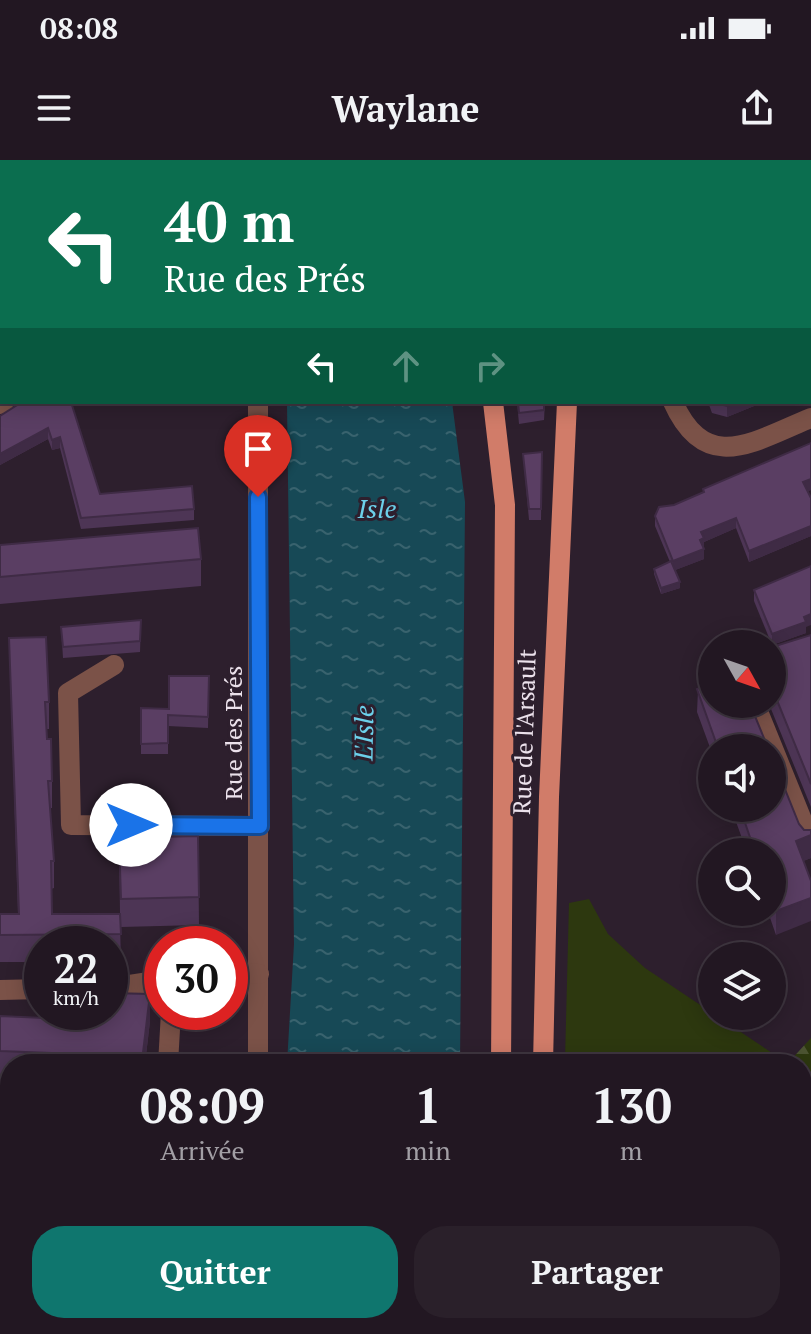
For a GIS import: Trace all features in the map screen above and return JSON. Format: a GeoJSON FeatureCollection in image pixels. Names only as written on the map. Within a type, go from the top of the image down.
{"type":"FeatureCollection","features":[{"type":"Feature","properties":{"kind":"main road"},"geometry":{"type":"LineString","coordinates":[[493,404],[505,505],[501,1054]]}},
{"type":"Feature","properties":{"kind":"main road","name":"Rue de l'Arsault"},"geometry":{"type":"LineString","coordinates":[[543,1054],[549,782],[567,404]]}},
{"type":"Feature","properties":{"kind":"street","name":"Rue des Prés"},"geometry":{"type":"LineString","coordinates":[[258,404],[258,1054]]}},
{"type":"Feature","properties":{"kind":"street"},"geometry":{"type":"LineString","coordinates":[[674,404],[685,428],[702,443],[726,449],[811,418]]}},
{"type":"Feature","properties":{"kind":"street"},"geometry":{"type":"LineString","coordinates":[[114,665],[68,693],[71,825],[260,826]]}},
{"type":"Feature","properties":{"kind":"street"},"geometry":{"type":"LineString","coordinates":[[761,718],[811,842]]}},
{"type":"Feature","properties":{"kind":"street"},"geometry":{"type":"LineString","coordinates":[[248,973],[259,974]]}},
{"type":"Feature","properties":{"kind":"street"},"geometry":{"type":"LineString","coordinates":[[0,990],[24,989]]}},
{"type":"Feature","properties":{"kind":"street"},"geometry":{"type":"LineString","coordinates":[[169,1054],[170,1030]]}},
{"type":"Feature","properties":{"kind":"green space"},"geometry":{"type":"Polygon","coordinates":[[[589,899],[608,934],[645,968],[698,1003],[698,1030],[738,1030],[774,1054],[565,1054],[569,903],[589,899]]]}},
{"type":"Feature","properties":{"kind":"green space"},"geometry":{"type":"Polygon","coordinates":[[[811,1038],[811,1054],[796,1054],[811,1038]]]}},
{"type":"Feature","properties":{"kind":"water","name":"Isle"},"geometry":{"type":"Polygon","coordinates":[[[287,404],[452,404],[465,502],[460,1054],[288,1054],[294,944],[287,404]]]}},
{"type":"Feature","properties":{"kind":"building"},"geometry":{"type":"Polygon","coordinates":[[[19,404],[72,404],[100,494],[192,486],[194,509],[81,518],[60,437],[52,440],[48,428],[0,454],[0,416],[19,404]]]}},
{"type":"Feature","properties":{"kind":"building"},"geometry":{"type":"Polygon","coordinates":[[[518,404],[544,404],[544,410],[519,413],[518,404]]]}},
{"type":"Feature","properties":{"kind":"building"},"geometry":{"type":"Polygon","coordinates":[[[811,443],[811,479],[803,482],[811,498],[811,526],[749,551],[736,518],[701,532],[704,549],[673,561],[655,516],[659,507],[674,505],[704,492],[703,489],[811,443]]]}},
{"type":"Feature","properties":{"kind":"building"},"geometry":{"type":"Polygon","coordinates":[[[542,452],[541,509],[529,509],[523,454],[542,452]]]}},
{"type":"Feature","properties":{"kind":"building"},"geometry":{"type":"Polygon","coordinates":[[[198,528],[201,559],[0,577],[0,545],[198,528]]]}},
{"type":"Feature","properties":{"kind":"building"},"geometry":{"type":"Polygon","coordinates":[[[671,561],[680,582],[661,588],[654,569],[671,561]]]}},
{"type":"Feature","properties":{"kind":"building"},"geometry":{"type":"Polygon","coordinates":[[[811,566],[811,614],[804,617],[806,622],[783,630],[770,630],[754,590],[811,566]]]}},
{"type":"Feature","properties":{"kind":"building"},"geometry":{"type":"Polygon","coordinates":[[[141,620],[140,641],[63,647],[61,627],[141,620]]]}},
{"type":"Feature","properties":{"kind":"building"},"geometry":{"type":"Polygon","coordinates":[[[811,635],[811,784],[784,718],[786,643],[811,635]]]}},
{"type":"Feature","properties":{"kind":"building"},"geometry":{"type":"Polygon","coordinates":[[[46,637],[49,702],[45,702],[47,739],[51,739],[52,781],[48,781],[54,861],[51,861],[52,914],[120,914],[121,926],[24,926],[24,935],[0,935],[0,914],[19,914],[9,638],[46,637]]]}},
{"type":"Feature","properties":{"kind":"building"},"geometry":{"type":"Polygon","coordinates":[[[169,676],[209,676],[208,717],[168,715],[168,743],[141,744],[141,708],[169,709],[169,676]]]}},
{"type":"Feature","properties":{"kind":"building"},"geometry":{"type":"Polygon","coordinates":[[[707,718],[756,718],[762,734],[713,734],[707,718]]]}},
{"type":"Feature","properties":{"kind":"building"},"geometry":{"type":"Polygon","coordinates":[[[786,792],[799,824],[804,830],[811,830],[811,835],[796,841],[811,881],[811,898],[786,907],[786,838],[750,838],[745,822],[786,822],[786,792]]]}},
{"type":"Feature","properties":{"kind":"building"},"geometry":{"type":"Polygon","coordinates":[[[198,836],[199,897],[121,899],[119,838],[198,836]]]}},
{"type":"Feature","properties":{"kind":"building"},"geometry":{"type":"Polygon","coordinates":[[[128,993],[144,994],[146,1030],[143,1054],[0,1051],[0,1016],[24,1017],[24,1030],[128,1030],[128,993]]]}},
{"type":"Feature","properties":{"kind":"route"},"geometry":{"type":"LineString","coordinates":[[131,825],[260,826],[258,497]]}},
{"type":"Feature","properties":{"kind":"water label","name":"L'Isle"},"geometry":{"type":"Point","coordinates":[364,733]}}]}
